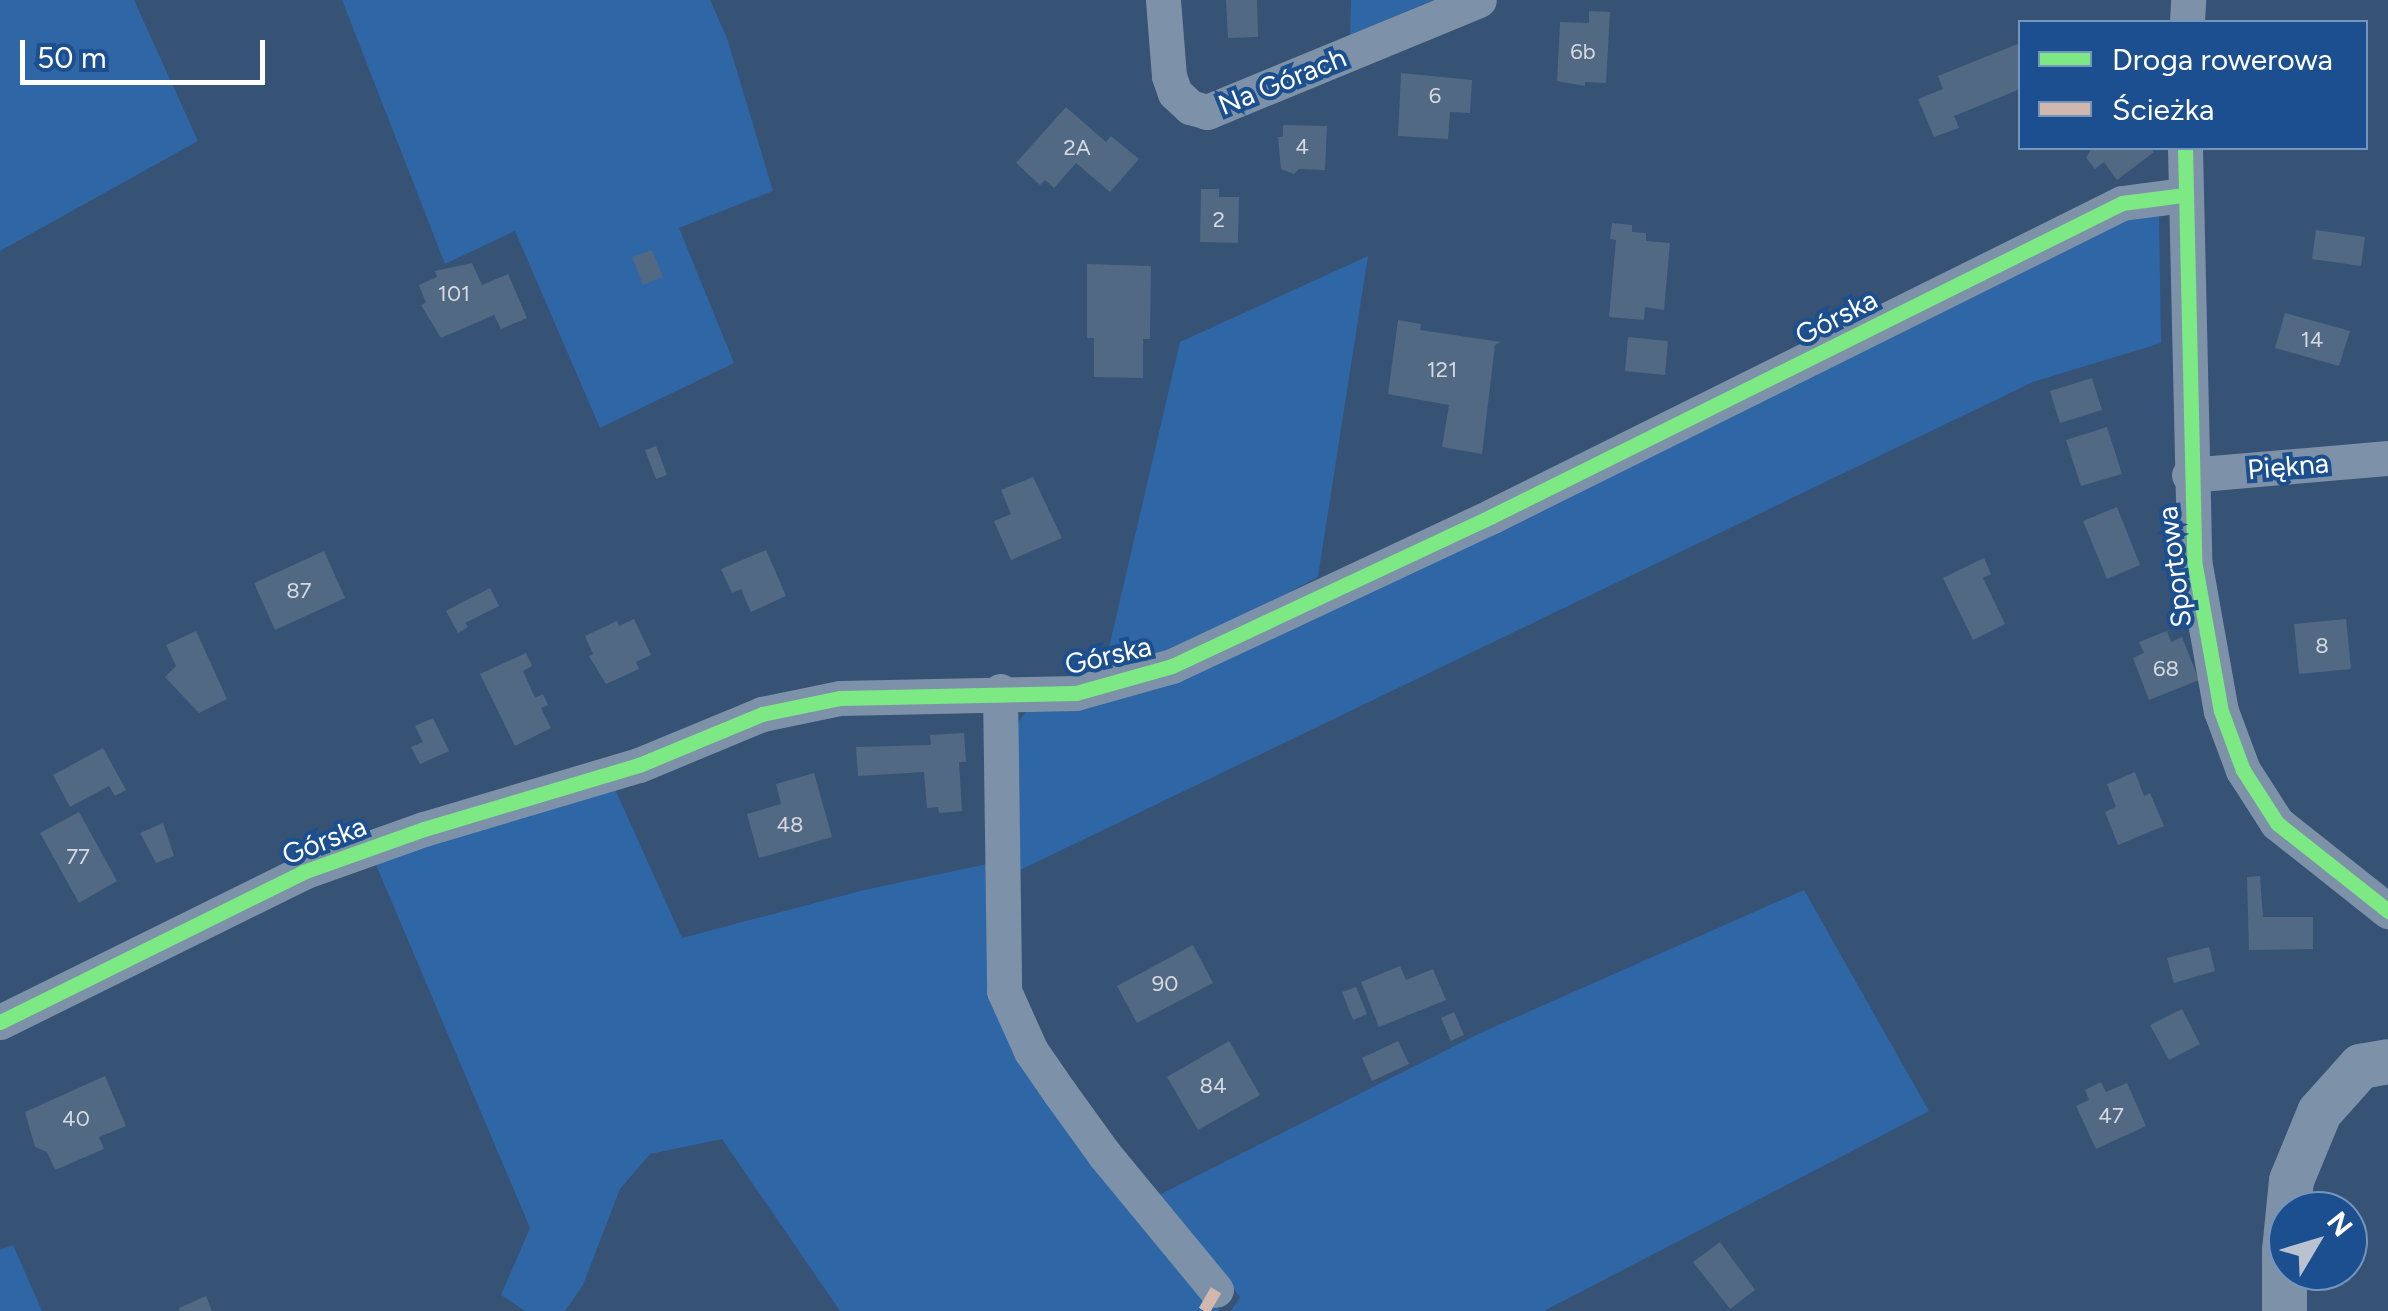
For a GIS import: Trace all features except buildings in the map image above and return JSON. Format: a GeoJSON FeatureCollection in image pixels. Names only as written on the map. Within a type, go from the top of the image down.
{"type":"FeatureCollection","features":[{"type":"Feature","properties":{"kind":"street","name":"Na Górach"},"geometry":{"type":"LineString","coordinates":[[1163,0],[1174,93],[1190,107],[1206,112],[1480,0]]}},
{"type":"Feature","properties":{"kind":"street","name":"Sportowa"},"geometry":{"type":"LineString","coordinates":[[2185,150],[2189,475],[2194,560],[2220,711],[2242,770],[2277,823],[2388,911]]}},
{"type":"Feature","properties":{"kind":"street","name":"Górska"},"geometry":{"type":"LineString","coordinates":[[0,1022],[303,872],[424,829],[638,765],[762,714],[840,698],[1076,692],[1172,666],[1492,516],[2122,204],[2184,195]]}},
{"type":"Feature","properties":{"kind":"street","name":"Piękna"},"geometry":{"type":"LineString","coordinates":[[2189,475],[2388,458]]}},
{"type":"Feature","properties":{"kind":"street"},"geometry":{"type":"LineString","coordinates":[[1000,691],[1004,991],[1031,1051],[1060,1093],[1104,1154],[1216,1290]]}},
{"type":"Feature","properties":{"kind":"street"},"geometry":{"type":"LineString","coordinates":[[2284,1311],[2284,1250],[2291,1180],[2319,1112],[2360,1066],[2388,1061]]}},
{"type":"Feature","properties":{"kind":"shaded area"},"geometry":{"type":"Polygon","coordinates":[[[0,0],[134,0],[198,141],[0,251],[0,0]]]}},
{"type":"Feature","properties":{"kind":"shaded area"},"geometry":{"type":"Polygon","coordinates":[[[342,0],[710,0],[727,38],[773,191],[679,228],[734,363],[600,428],[515,231],[445,264],[342,0]]]}},
{"type":"Feature","properties":{"kind":"shaded area"},"geometry":{"type":"Polygon","coordinates":[[[1351,0],[1433,0],[1350,35],[1351,0]]]}},
{"type":"Feature","properties":{"kind":"shaded area"},"geometry":{"type":"Polygon","coordinates":[[[2130,212],[2159,214],[2161,343],[2033,382],[1014,873],[1013,729],[1029,707],[1099,704],[2130,212]]]}},
{"type":"Feature","properties":{"kind":"shaded area"},"geometry":{"type":"Polygon","coordinates":[[[1368,256],[1318,577],[1197,641],[1104,669],[1180,342],[1368,256]]]}},
{"type":"Feature","properties":{"kind":"shaded area"},"geometry":{"type":"Polygon","coordinates":[[[614,787],[682,938],[864,890],[992,863],[1000,1013],[1116,1186],[1220,1311],[840,1311],[722,1139],[650,1154],[620,1189],[583,1285],[565,1311],[525,1311],[501,1295],[530,1228],[374,860],[614,787]]]}},
{"type":"Feature","properties":{"kind":"shaded area"},"geometry":{"type":"Polygon","coordinates":[[[1804,890],[1929,1111],[1544,1311],[1231,1311],[1240,1297],[1159,1195],[1476,1035],[1804,890]]]}},
{"type":"Feature","properties":{"kind":"shaded area"},"geometry":{"type":"Polygon","coordinates":[[[13,1245],[42,1311],[0,1311],[0,1250],[13,1245]]]}},
{"type":"Feature","properties":{"kind":"marked path"},"geometry":{"type":"LineString","coordinates":[[1204,1311],[1216,1290]]}},
{"type":"Feature","properties":{"kind":"cycle path"},"geometry":{"type":"LineString","coordinates":[[2185,150],[2194,560],[2221,711],[2243,770],[2277,823],[2388,911]]}},
{"type":"Feature","properties":{"kind":"cycle path"},"geometry":{"type":"LineString","coordinates":[[0,1022],[303,872],[424,829],[639,765],[762,714],[840,698],[1076,693],[1172,666],[1492,516],[2122,203],[2184,195]]}}]}
